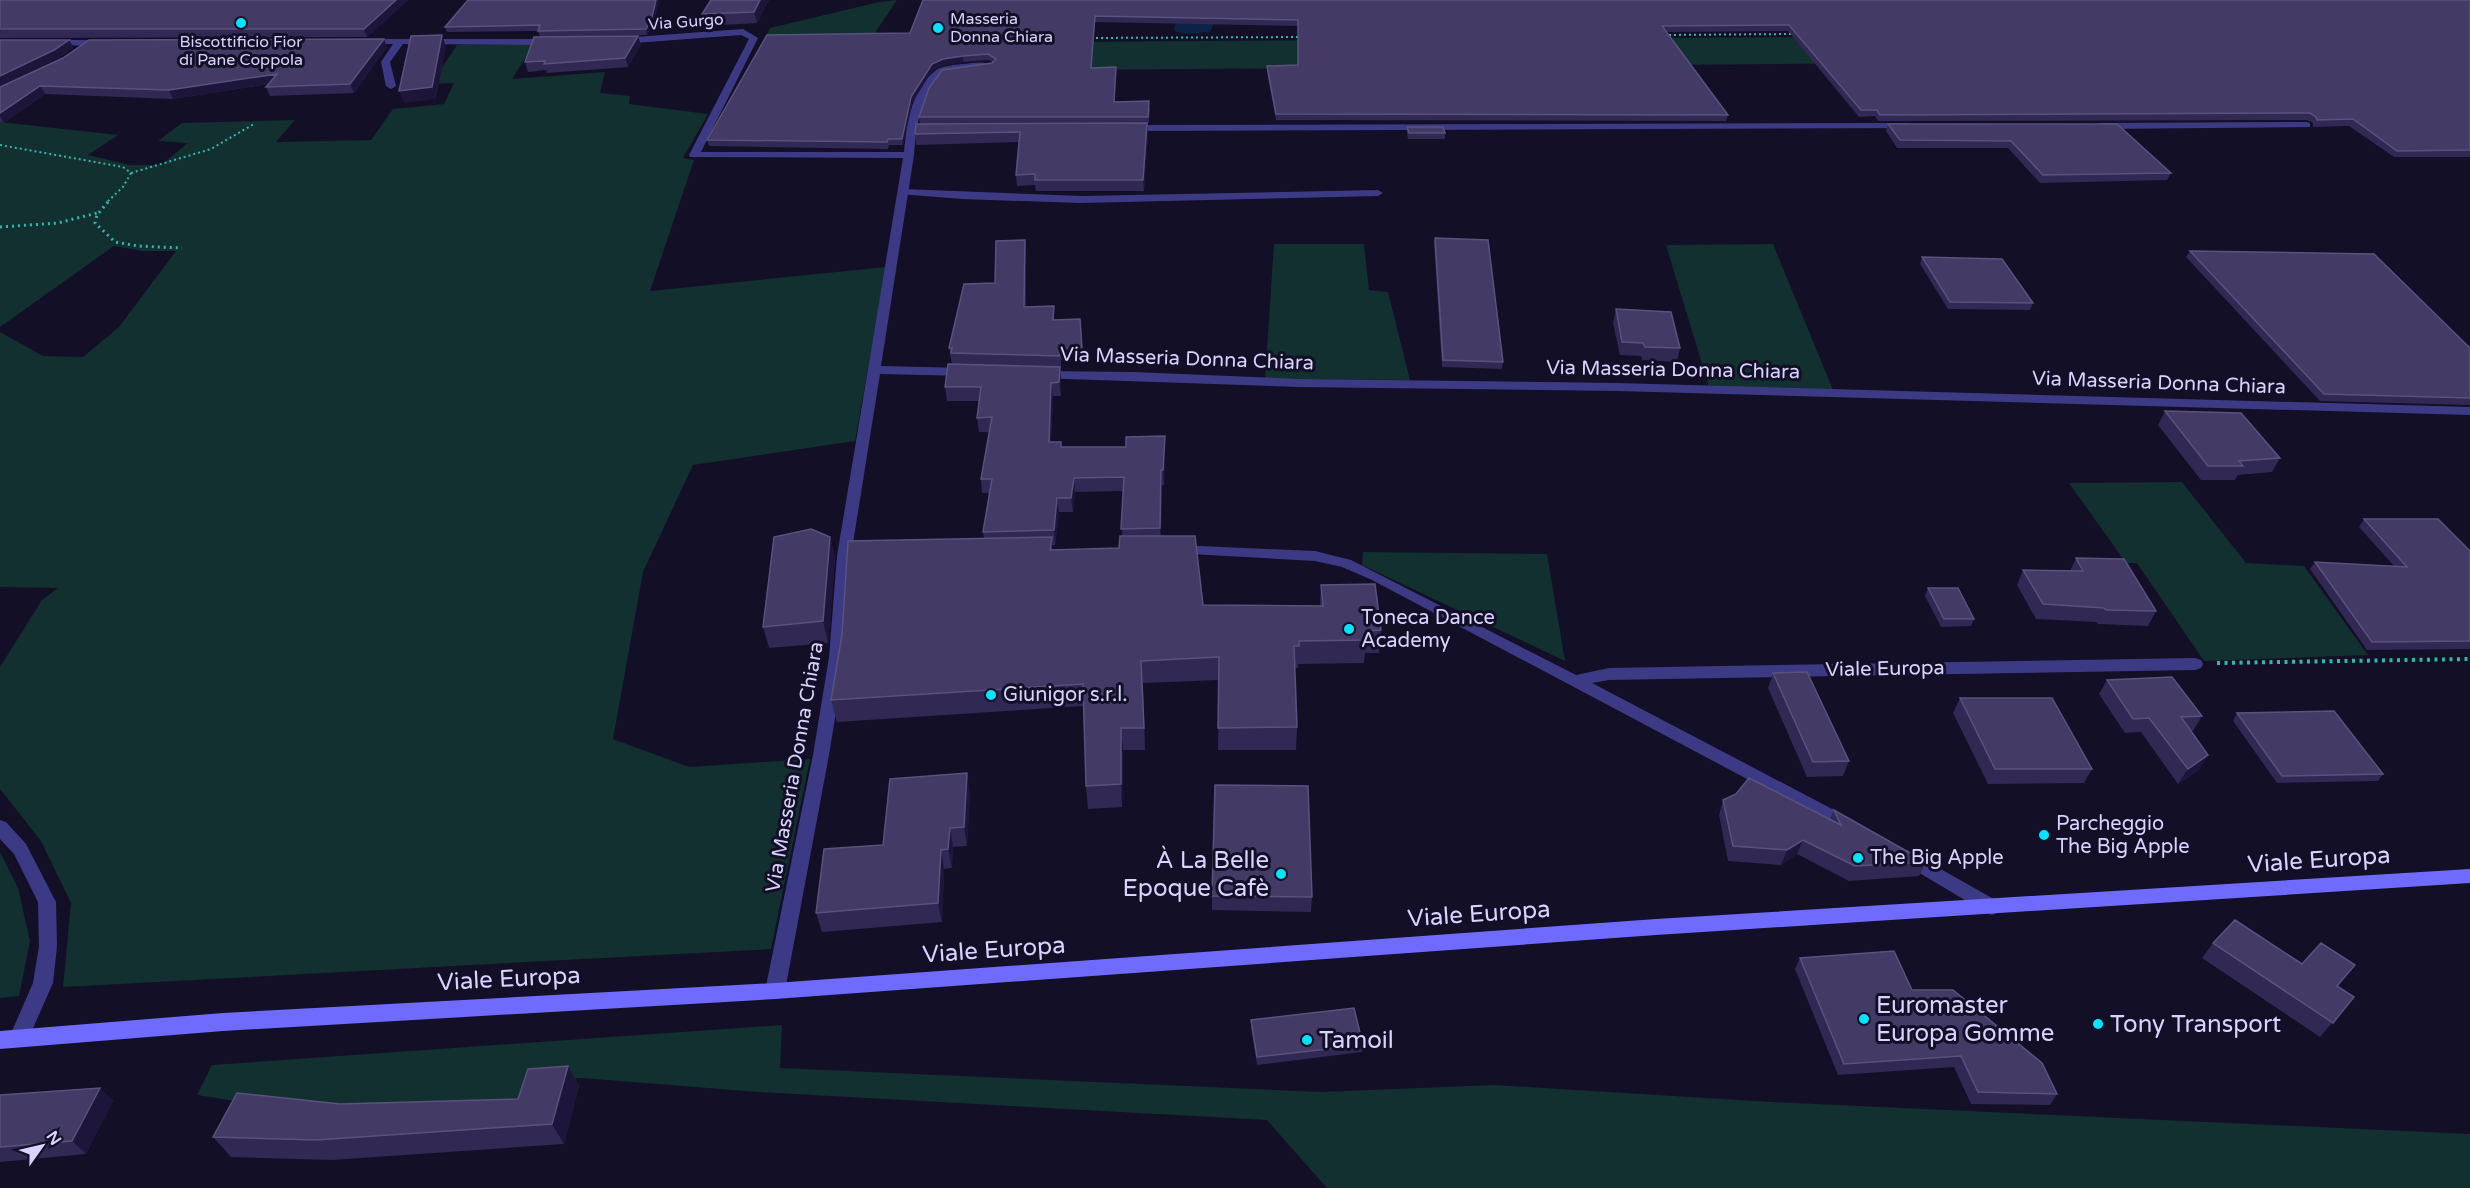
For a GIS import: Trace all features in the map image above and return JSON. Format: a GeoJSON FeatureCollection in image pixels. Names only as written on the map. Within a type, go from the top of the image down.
{"type":"FeatureCollection","features":[{"type":"Feature","properties":{"kind":"street","name":"Via Gurgo"},"geometry":{"type":"LineString","coordinates":[[607,41],[743,32],[754,38],[694,155],[909,155]]}},
{"type":"Feature","properties":{"kind":"street"},"geometry":{"type":"LineString","coordinates":[[353,41],[564,42]]}},
{"type":"Feature","properties":{"kind":"street"},"geometry":{"type":"LineString","coordinates":[[391,86],[384,64],[387,54],[400,42]]}},
{"type":"Feature","properties":{"kind":"street"},"geometry":{"type":"LineString","coordinates":[[46,43],[114,43]]}},
{"type":"Feature","properties":{"kind":"street"},"geometry":{"type":"LineString","coordinates":[[72,56],[92,43]]}},
{"type":"Feature","properties":{"kind":"street","name":"Via Masseria Donna Chiara"},"geometry":{"type":"LineString","coordinates":[[775,991],[821,755],[837,657],[874,370],[909,155],[918,128],[923,92],[939,72],[953,68],[989,65]]}},
{"type":"Feature","properties":{"kind":"street"},"geometry":{"type":"LineString","coordinates":[[2088,126],[2307,125]]}},
{"type":"Feature","properties":{"kind":"street"},"geometry":{"type":"LineString","coordinates":[[1113,128],[1919,126]]}},
{"type":"Feature","properties":{"kind":"street"},"geometry":{"type":"LineString","coordinates":[[903,192],[985,198],[1071,200],[1378,193]]}},
{"type":"Feature","properties":{"kind":"street"},"geometry":{"type":"LineString","coordinates":[[874,370],[983,373]]}},
{"type":"Feature","properties":{"kind":"street","name":"Via Masseria Donna Chiara"},"geometry":{"type":"LineString","coordinates":[[1032,375],[1617,387],[2470,411]]}},
{"type":"Feature","properties":{"kind":"street"},"geometry":{"type":"LineString","coordinates":[[1159,550],[1193,549],[1315,556],[1346,563],[1576,681],[1859,831]]}},
{"type":"Feature","properties":{"kind":"street","name":"Viale Europa"},"geometry":{"type":"LineString","coordinates":[[1576,681],[1609,674],[2196,664]]}},
{"type":"Feature","properties":{"kind":"street"},"geometry":{"type":"LineString","coordinates":[[0,827],[20,849],[47,902],[48,946],[43,983],[9,1039]]}},
{"type":"Feature","properties":{"kind":"street"},"geometry":{"type":"LineString","coordinates":[[1898,852],[1992,907]]}},
{"type":"Feature","properties":{"kind":"street","name":"Viale Europa"},"geometry":{"type":"LineString","coordinates":[[9,1039],[246,1021],[775,991],[1656,927],[2470,876]]}},
{"type":"Feature","properties":{"kind":"path"},"geometry":{"type":"LineString","coordinates":[[1655,34],[1797,34]]}},
{"type":"Feature","properties":{"kind":"path"},"geometry":{"type":"LineString","coordinates":[[1087,38],[1302,37]]}},
{"type":"Feature","properties":{"kind":"path"},"geometry":{"type":"LineString","coordinates":[[131,173],[213,150],[237,138],[254,124]]}},
{"type":"Feature","properties":{"kind":"path"},"geometry":{"type":"LineString","coordinates":[[0,145],[83,158],[123,167],[131,173]]}},
{"type":"Feature","properties":{"kind":"path"},"geometry":{"type":"LineString","coordinates":[[0,227],[58,223],[97,213],[129,181],[131,173]]}},
{"type":"Feature","properties":{"kind":"path"},"geometry":{"type":"LineString","coordinates":[[97,213],[95,223],[115,242],[138,246],[182,248]]}},
{"type":"Feature","properties":{"kind":"path"},"geometry":{"type":"LineString","coordinates":[[2196,664],[2470,659]]}},
{"type":"Feature","properties":{"kind":"green space"},"geometry":{"type":"Polygon","coordinates":[[[897,0],[871,39],[764,40],[770,28],[879,2],[897,0]]]}},
{"type":"Feature","properties":{"kind":"green space"},"geometry":{"type":"Polygon","coordinates":[[[2029,36],[1892,63],[1439,67],[1428,39],[2029,36]]]}},
{"type":"Feature","properties":{"kind":"green space"},"geometry":{"type":"Polygon","coordinates":[[[1356,40],[1363,68],[1059,70],[1069,42],[1356,40]]]}},
{"type":"Feature","properties":{"kind":"green space"},"geometry":{"type":"Polygon","coordinates":[[[534,44],[512,79],[605,72],[600,93],[630,96],[629,104],[708,114],[683,158],[694,160],[650,291],[886,267],[855,441],[693,465],[643,572],[613,739],[689,767],[810,759],[771,949],[63,987],[71,903],[41,841],[0,789],[0,667],[42,600],[58,588],[0,587],[0,332],[43,356],[83,357],[119,327],[176,251],[142,251],[114,246],[0,327],[0,122],[118,135],[88,155],[130,165],[161,165],[188,143],[158,141],[182,123],[295,120],[276,142],[371,140],[393,109],[444,104],[454,83],[431,84],[457,45],[534,44]]]}},
{"type":"Feature","properties":{"kind":"green space"},"geometry":{"type":"Polygon","coordinates":[[[1274,244],[1364,244],[1369,290],[1388,292],[1410,380],[1265,379],[1274,244]]]}},
{"type":"Feature","properties":{"kind":"green space"},"geometry":{"type":"Polygon","coordinates":[[[1773,244],[1833,390],[1709,387],[1666,245],[1773,244]]]}},
{"type":"Feature","properties":{"kind":"green space"},"geometry":{"type":"Polygon","coordinates":[[[2182,482],[2246,563],[2304,566],[2368,655],[2204,661],[2137,563],[2126,563],[2069,483],[2182,482]]]}},
{"type":"Feature","properties":{"kind":"green space"},"geometry":{"type":"Polygon","coordinates":[[[1363,552],[1547,554],[1565,661],[1362,565],[1363,552]]]}},
{"type":"Feature","properties":{"kind":"green space"},"geometry":{"type":"Polygon","coordinates":[[[0,852],[18,888],[30,941],[19,996],[0,998],[0,852]]]}},
{"type":"Feature","properties":{"kind":"green space"},"geometry":{"type":"Polygon","coordinates":[[[782,1025],[780,1068],[1320,1092],[1494,1085],[1771,1102],[2470,1134],[2470,1188],[1327,1188],[1267,1120],[758,1092],[582,1078],[538,1080],[524,1116],[369,1122],[197,1095],[212,1065],[782,1025]]]}},
{"type":"Feature","properties":{"kind":"water"},"geometry":{"type":"Polygon","coordinates":[[[1176,21],[1214,23],[1210,32],[1187,34],[1174,31],[1176,21]]]}},
{"type":"Feature","properties":{"kind":"building"},"geometry":{"type":"Polygon","coordinates":[[[0,0],[396,0],[364,29],[0,29],[0,0]]]}},
{"type":"Feature","properties":{"kind":"building"},"geometry":{"type":"Polygon","coordinates":[[[468,0],[656,0],[651,21],[646,29],[538,31],[540,25],[445,27],[468,0]]]}},
{"type":"Feature","properties":{"kind":"building"},"geometry":{"type":"Polygon","coordinates":[[[711,0],[760,0],[754,12],[702,14],[711,0]]]}},
{"type":"Feature","properties":{"kind":"building"},"geometry":{"type":"Polygon","coordinates":[[[923,0],[2470,0],[2470,150],[2397,151],[2353,119],[2317,120],[2310,113],[1880,115],[1877,110],[1861,110],[1789,25],[1662,26],[1728,115],[1276,114],[1267,66],[1298,65],[1298,20],[1095,16],[1091,68],[1116,67],[1114,102],[1149,101],[1148,117],[919,117],[929,88],[942,70],[992,63],[996,59],[988,54],[943,59],[932,64],[911,97],[902,139],[888,139],[887,142],[707,140],[767,35],[910,33],[923,0]]]}},
{"type":"Feature","properties":{"kind":"building"},"geometry":{"type":"Polygon","coordinates":[[[442,35],[432,87],[399,91],[411,36],[442,35]]]}},
{"type":"Feature","properties":{"kind":"building"},"geometry":{"type":"Polygon","coordinates":[[[638,36],[625,58],[544,64],[545,61],[525,62],[534,37],[638,36]]]}},
{"type":"Feature","properties":{"kind":"building"},"geometry":{"type":"Polygon","coordinates":[[[384,39],[350,84],[266,87],[277,74],[169,90],[40,86],[0,113],[0,87],[63,58],[89,40],[384,39]]]}},
{"type":"Feature","properties":{"kind":"building"},"geometry":{"type":"Polygon","coordinates":[[[0,40],[69,40],[54,50],[0,76],[0,40]]]}},
{"type":"Feature","properties":{"kind":"building"},"geometry":{"type":"Polygon","coordinates":[[[1147,123],[1143,180],[1035,180],[1035,174],[1016,175],[1020,132],[915,134],[916,124],[1147,123]]]}},
{"type":"Feature","properties":{"kind":"building"},"geometry":{"type":"Polygon","coordinates":[[[1888,124],[2117,124],[2171,173],[2043,175],[2011,141],[1900,140],[1888,124]]]}},
{"type":"Feature","properties":{"kind":"building"},"geometry":{"type":"Polygon","coordinates":[[[1407,127],[1443,127],[1445,133],[1409,133],[1407,127]]]}},
{"type":"Feature","properties":{"kind":"building"},"geometry":{"type":"Polygon","coordinates":[[[1435,238],[1488,240],[1503,362],[1443,360],[1435,238]]]}},
{"type":"Feature","properties":{"kind":"building"},"geometry":{"type":"Polygon","coordinates":[[[1025,240],[1024,307],[1054,306],[1053,320],[1080,319],[1082,348],[1060,348],[1060,356],[951,353],[952,348],[949,348],[964,284],[995,283],[996,241],[1025,240]]]}},
{"type":"Feature","properties":{"kind":"building"},"geometry":{"type":"Polygon","coordinates":[[[2190,251],[2374,254],[2470,348],[2470,398],[2324,394],[2190,251]]]}},
{"type":"Feature","properties":{"kind":"building"},"geometry":{"type":"Polygon","coordinates":[[[1922,257],[2002,259],[2033,303],[1950,302],[1922,257]]]}},
{"type":"Feature","properties":{"kind":"building"},"geometry":{"type":"Polygon","coordinates":[[[1616,309],[1671,312],[1680,348],[1645,347],[1643,343],[1622,342],[1616,309]]]}},
{"type":"Feature","properties":{"kind":"building"},"geometry":{"type":"Polygon","coordinates":[[[948,364],[1060,367],[1059,382],[1051,383],[1049,442],[1061,442],[1061,447],[1126,447],[1126,437],[1165,436],[1163,470],[1161,470],[1160,528],[1121,529],[1124,477],[1074,478],[1071,498],[1057,498],[1054,530],[983,532],[992,479],[981,479],[992,417],[977,418],[981,387],[945,387],[948,364]]]}},
{"type":"Feature","properties":{"kind":"building"},"geometry":{"type":"Polygon","coordinates":[[[2165,411],[2241,413],[2280,458],[2239,461],[2243,466],[2208,466],[2165,411]]]}},
{"type":"Feature","properties":{"kind":"building"},"geometry":{"type":"Polygon","coordinates":[[[2364,519],[2438,519],[2470,551],[2470,641],[2372,642],[2315,562],[2407,567],[2364,519]]]}},
{"type":"Feature","properties":{"kind":"building"},"geometry":{"type":"Polygon","coordinates":[[[811,529],[830,537],[823,621],[763,627],[774,537],[811,529]]]}},
{"type":"Feature","properties":{"kind":"building"},"geometry":{"type":"Polygon","coordinates":[[[1120,536],[1195,536],[1203,605],[1323,606],[1321,585],[1375,584],[1381,630],[1365,631],[1366,640],[1299,641],[1299,646],[1294,646],[1297,727],[1218,728],[1219,657],[1141,661],[1144,728],[1121,728],[1121,784],[1086,786],[1083,684],[831,700],[842,635],[848,541],[1052,537],[1050,550],[1119,548],[1120,536]]]}},
{"type":"Feature","properties":{"kind":"building"},"geometry":{"type":"Polygon","coordinates":[[[2076,558],[2124,559],[2156,611],[2106,610],[2104,608],[2043,604],[2023,570],[2083,571],[2076,558]]]}},
{"type":"Feature","properties":{"kind":"building"},"geometry":{"type":"Polygon","coordinates":[[[1928,588],[1958,588],[1974,619],[1944,619],[1928,588]]]}},
{"type":"Feature","properties":{"kind":"building"},"geometry":{"type":"Polygon","coordinates":[[[1807,672],[1849,761],[1813,762],[1773,673],[1807,672]]]}},
{"type":"Feature","properties":{"kind":"building"},"geometry":{"type":"Polygon","coordinates":[[[2172,677],[2202,716],[2181,717],[2208,755],[2188,769],[2149,718],[2133,719],[2107,680],[2172,677]]]}},
{"type":"Feature","properties":{"kind":"building"},"geometry":{"type":"Polygon","coordinates":[[[1960,698],[2052,698],[2092,769],[1995,769],[1960,698]]]}},
{"type":"Feature","properties":{"kind":"building"},"geometry":{"type":"Polygon","coordinates":[[[2334,711],[2383,774],[2282,776],[2237,713],[2334,711]]]}},
{"type":"Feature","properties":{"kind":"building"},"geometry":{"type":"Polygon","coordinates":[[[967,773],[964,827],[950,828],[948,849],[941,850],[938,903],[816,913],[824,849],[883,845],[890,779],[967,773]]]}},
{"type":"Feature","properties":{"kind":"building"},"geometry":{"type":"Polygon","coordinates":[[[1749,778],[1841,825],[1834,810],[1926,862],[1855,866],[1803,840],[1787,850],[1733,846],[1723,800],[1736,794],[1749,778]]]}},
{"type":"Feature","properties":{"kind":"building"},"geometry":{"type":"Polygon","coordinates":[[[1215,785],[1308,786],[1312,897],[1212,896],[1215,785]]]}},
{"type":"Feature","properties":{"kind":"building"},"geometry":{"type":"Polygon","coordinates":[[[2235,920],[2302,964],[2321,943],[2355,965],[2337,986],[2354,997],[2333,1023],[2213,943],[2235,920]]]}},
{"type":"Feature","properties":{"kind":"building"},"geometry":{"type":"Polygon","coordinates":[[[1894,951],[1912,990],[1953,990],[2042,1063],[2057,1094],[1978,1092],[1961,1056],[1844,1064],[1800,958],[1894,951]]]}},
{"type":"Feature","properties":{"kind":"building"},"geometry":{"type":"Polygon","coordinates":[[[1354,1008],[1363,1045],[1257,1057],[1251,1020],[1354,1008]]]}},
{"type":"Feature","properties":{"kind":"building"},"geometry":{"type":"Polygon","coordinates":[[[568,1066],[552,1124],[316,1140],[213,1137],[237,1093],[340,1104],[518,1099],[528,1069],[568,1066]]]}},
{"type":"Feature","properties":{"kind":"building"},"geometry":{"type":"Polygon","coordinates":[[[100,1088],[72,1141],[0,1147],[0,1095],[100,1088]]]}},
{"type":"Feature","properties":{"kind":"place","name":"Biscottificio Fior di Pane Coppola"},"geometry":{"type":"Point","coordinates":[241,23]}},
{"type":"Feature","properties":{"kind":"place","name":"Masseria Donna Chiara"},"geometry":{"type":"Point","coordinates":[938,28]}},
{"type":"Feature","properties":{"kind":"place","name":"Toneca Dance Academy"},"geometry":{"type":"Point","coordinates":[1349,629]}},
{"type":"Feature","properties":{"kind":"place","name":"Giunigor s.r.l."},"geometry":{"type":"Point","coordinates":[991,695]}},
{"type":"Feature","properties":{"kind":"place","name":"Parcheggio The Big Apple"},"geometry":{"type":"Point","coordinates":[2044,835]}},
{"type":"Feature","properties":{"kind":"place","name":"The Big Apple"},"geometry":{"type":"Point","coordinates":[1858,858]}},
{"type":"Feature","properties":{"kind":"place","name":"À La Belle Epoque Cafè"},"geometry":{"type":"Point","coordinates":[1281,874]}},
{"type":"Feature","properties":{"kind":"place","name":"Euromaster Europa Gomme"},"geometry":{"type":"Point","coordinates":[1864,1019]}},
{"type":"Feature","properties":{"kind":"place","name":"Tony Transport"},"geometry":{"type":"Point","coordinates":[2098,1024]}},
{"type":"Feature","properties":{"kind":"place","name":"Tamoil"},"geometry":{"type":"Point","coordinates":[1307,1040]}}]}
